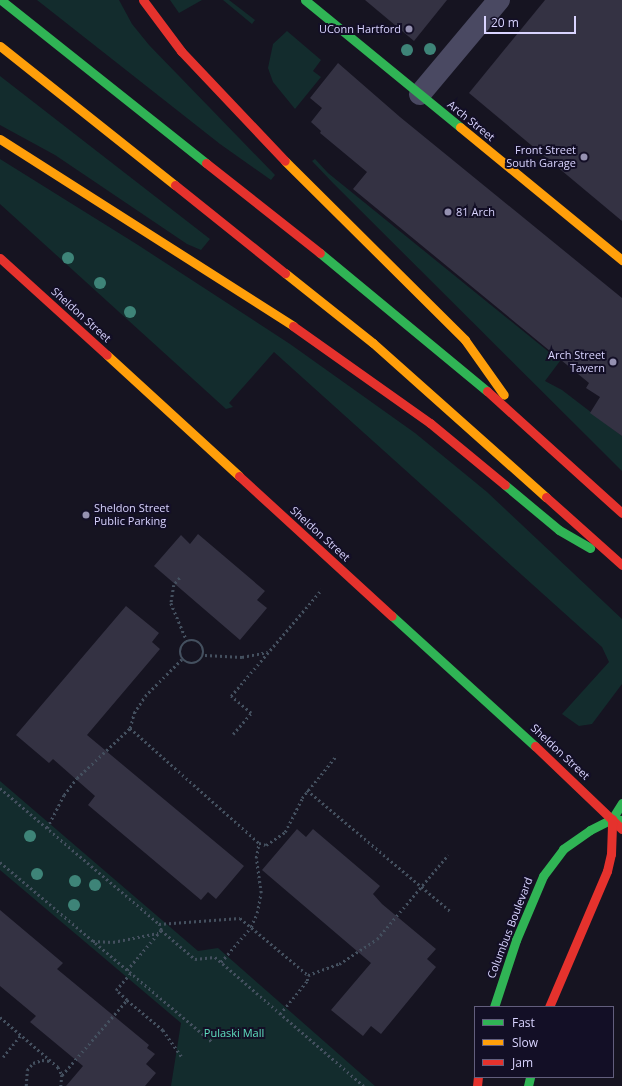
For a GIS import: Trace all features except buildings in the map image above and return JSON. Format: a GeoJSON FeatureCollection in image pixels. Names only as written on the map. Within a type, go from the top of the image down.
{"type":"FeatureCollection","features":[{"type":"Feature","properties":{"kind":"main road"},"geometry":{"type":"LineString","coordinates":[[1,0],[361,284],[524,424],[622,513]]}},
{"type":"Feature","properties":{"kind":"main road"},"geometry":{"type":"LineString","coordinates":[[143,0],[181,51],[262,138],[465,340],[524,424]]}},
{"type":"Feature","properties":{"kind":"main road","name":"Arch Street"},"geometry":{"type":"LineString","coordinates":[[305,0],[622,260]]}},
{"type":"Feature","properties":{"kind":"main road"},"geometry":{"type":"LineString","coordinates":[[0,46],[363,335],[622,566]]}},
{"type":"Feature","properties":{"kind":"main road"},"geometry":{"type":"LineString","coordinates":[[0,139],[325,347],[436,428],[559,530],[622,566]]}},
{"type":"Feature","properties":{"kind":"main road","name":"Sheldon Street"},"geometry":{"type":"LineString","coordinates":[[0,258],[530,741],[622,829]]}},
{"type":"Feature","properties":{"kind":"main road","name":"Columbus Boulevard"},"geometry":{"type":"LineString","coordinates":[[549,1006],[567,961],[607,871],[611,854],[612,819],[622,802]]}},
{"type":"Feature","properties":{"kind":"main road"},"geometry":{"type":"LineString","coordinates":[[612,819],[622,820]]}},
{"type":"Feature","properties":{"kind":"main road","name":"Columbus Boulevard"},"geometry":{"type":"LineString","coordinates":[[494,1006],[516,940],[543,876],[572,842],[612,819]]}},
{"type":"Feature","properties":{"kind":"street"},"geometry":{"type":"LineString","coordinates":[[420,94],[499,0]]}},
{"type":"Feature","properties":{"kind":"path"},"geometry":{"type":"LineString","coordinates":[[180,578],[174,585],[171,603],[187,641]]}},
{"type":"Feature","properties":{"kind":"path"},"geometry":{"type":"LineString","coordinates":[[233,734],[251,713],[231,696],[322,588]]}},
{"type":"Feature","properties":{"kind":"path"},"geometry":{"type":"LineString","coordinates":[[47,828],[64,794],[77,778],[130,728],[134,713],[145,696],[182,659],[182,646],[187,641],[200,642],[205,655]]}},
{"type":"Feature","properties":{"kind":"path"},"geometry":{"type":"LineString","coordinates":[[205,655],[242,657],[268,652]]}},
{"type":"Feature","properties":{"kind":"path"},"geometry":{"type":"LineString","coordinates":[[182,659],[192,665],[202,660],[205,655]]}},
{"type":"Feature","properties":{"kind":"path"},"geometry":{"type":"LineString","coordinates":[[130,728],[259,843],[266,845],[285,832],[307,790],[337,755]]}},
{"type":"Feature","properties":{"kind":"path"},"geometry":{"type":"LineString","coordinates":[[0,788],[159,924],[161,930],[196,959],[215,957],[364,1086]]}},
{"type":"Feature","properties":{"kind":"path"},"geometry":{"type":"LineString","coordinates":[[307,790],[450,911]]}},
{"type":"Feature","properties":{"kind":"path"},"geometry":{"type":"LineString","coordinates":[[221,962],[251,927],[260,898],[261,884],[256,858],[259,843]]}},
{"type":"Feature","properties":{"kind":"path"},"geometry":{"type":"LineString","coordinates":[[308,975],[339,964],[366,948],[377,939],[448,855]]}},
{"type":"Feature","properties":{"kind":"path"},"geometry":{"type":"LineString","coordinates":[[0,862],[212,1042]]}},
{"type":"Feature","properties":{"kind":"path"},"geometry":{"type":"LineString","coordinates":[[159,924],[240,918],[308,975]]}},
{"type":"Feature","properties":{"kind":"path"},"geometry":{"type":"LineString","coordinates":[[127,970],[161,930]]}},
{"type":"Feature","properties":{"kind":"path"},"geometry":{"type":"LineString","coordinates":[[92,941],[113,942],[158,933]]}},
{"type":"Feature","properties":{"kind":"path"},"geometry":{"type":"LineString","coordinates":[[131,973],[116,990],[163,1030],[182,1057]]}},
{"type":"Feature","properties":{"kind":"path"},"geometry":{"type":"LineString","coordinates":[[280,1014],[307,981],[308,975]]}},
{"type":"Feature","properties":{"kind":"path"},"geometry":{"type":"LineString","coordinates":[[62,1075],[127,1000]]}},
{"type":"Feature","properties":{"kind":"path"},"geometry":{"type":"LineString","coordinates":[[0,1017],[58,1067],[62,1075],[61,1086]]}},
{"type":"Feature","properties":{"kind":"path"},"geometry":{"type":"LineString","coordinates":[[3,1057],[21,1035]]}},
{"type":"Feature","properties":{"kind":"path"},"geometry":{"type":"LineString","coordinates":[[26,1086],[27,1070],[33,1063],[42,1060],[51,1061]]}},
{"type":"Feature","properties":{"kind":"green space"},"geometry":{"type":"Polygon","coordinates":[[[37,0],[119,0],[132,24],[149,45],[275,175],[271,180],[220,144],[37,0]]]}},
{"type":"Feature","properties":{"kind":"green space"},"geometry":{"type":"Polygon","coordinates":[[[170,0],[202,0],[179,13],[170,0]]]}},
{"type":"Feature","properties":{"kind":"green space"},"geometry":{"type":"Polygon","coordinates":[[[223,0],[229,0],[255,20],[252,24],[223,0]]]}},
{"type":"Feature","properties":{"kind":"green space"},"geometry":{"type":"Polygon","coordinates":[[[287,31],[321,60],[313,71],[321,77],[295,109],[273,82],[268,68],[273,44],[287,31]]]}},
{"type":"Feature","properties":{"kind":"green space"},"geometry":{"type":"Polygon","coordinates":[[[0,76],[210,239],[201,250],[187,244],[55,155],[0,125],[0,76]]]}},
{"type":"Feature","properties":{"kind":"green space"},"geometry":{"type":"Polygon","coordinates":[[[0,159],[138,245],[290,344],[415,433],[487,492],[622,619],[622,684],[592,724],[579,726],[562,714],[609,662],[602,647],[274,352],[229,403],[233,407],[226,409],[0,204],[0,159]]]}},
{"type":"Feature","properties":{"kind":"green space"},"geometry":{"type":"Polygon","coordinates":[[[315,159],[328,173],[560,361],[545,381],[562,390],[622,436],[622,471],[333,183],[312,161],[315,159]]]}},
{"type":"Feature","properties":{"kind":"green space","name":"Pulaski Mall"},"geometry":{"type":"Polygon","coordinates":[[[0,781],[198,951],[218,948],[375,1086],[171,1086],[181,1023],[0,870],[0,781]]]}},
{"type":"Feature","properties":{"kind":"traffic: fast"},"geometry":{"type":"LineString","coordinates":[[1,0],[206,163]]}},
{"type":"Feature","properties":{"kind":"traffic: fast"},"geometry":{"type":"LineString","coordinates":[[305,0],[460,127]]}},
{"type":"Feature","properties":{"kind":"traffic: fast"},"geometry":{"type":"LineString","coordinates":[[320,253],[487,391]]}},
{"type":"Feature","properties":{"kind":"traffic: fast"},"geometry":{"type":"LineString","coordinates":[[505,485],[559,530],[590,548]]}},
{"type":"Feature","properties":{"kind":"traffic: fast"},"geometry":{"type":"LineString","coordinates":[[392,616],[535,746]]}},
{"type":"Feature","properties":{"kind":"traffic: fast"},"geometry":{"type":"LineString","coordinates":[[494,1006],[516,940],[543,876],[563,849],[590,830],[612,819],[622,803]]}},
{"type":"Feature","properties":{"kind":"traffic: fast"},"geometry":{"type":"LineString","coordinates":[[612,819],[622,820]]}},
{"type":"Feature","properties":{"kind":"traffic: fast"},"geometry":{"type":"LineString","coordinates":[[528,1086],[530,1078]]}},
{"type":"Feature","properties":{"kind":"traffic: slow"},"geometry":{"type":"LineString","coordinates":[[0,46],[175,185]]}},
{"type":"Feature","properties":{"kind":"traffic: slow"},"geometry":{"type":"LineString","coordinates":[[460,127],[622,260]]}},
{"type":"Feature","properties":{"kind":"traffic: slow"},"geometry":{"type":"LineString","coordinates":[[0,139],[293,326]]}},
{"type":"Feature","properties":{"kind":"traffic: slow"},"geometry":{"type":"LineString","coordinates":[[285,161],[465,340],[504,395]]}},
{"type":"Feature","properties":{"kind":"traffic: slow"},"geometry":{"type":"LineString","coordinates":[[285,273],[373,343],[546,497]]}},
{"type":"Feature","properties":{"kind":"traffic: slow"},"geometry":{"type":"LineString","coordinates":[[107,355],[239,476]]}},
{"type":"Feature","properties":{"kind":"traffic: jam"},"geometry":{"type":"LineString","coordinates":[[143,0],[181,51],[285,161]]}},
{"type":"Feature","properties":{"kind":"traffic: jam"},"geometry":{"type":"LineString","coordinates":[[206,163],[320,253]]}},
{"type":"Feature","properties":{"kind":"traffic: jam"},"geometry":{"type":"LineString","coordinates":[[175,185],[285,273]]}},
{"type":"Feature","properties":{"kind":"traffic: jam"},"geometry":{"type":"LineString","coordinates":[[0,258],[107,355]]}},
{"type":"Feature","properties":{"kind":"traffic: jam"},"geometry":{"type":"LineString","coordinates":[[293,326],[430,423],[505,485]]}},
{"type":"Feature","properties":{"kind":"traffic: jam"},"geometry":{"type":"LineString","coordinates":[[487,391],[622,513]]}},
{"type":"Feature","properties":{"kind":"traffic: jam"},"geometry":{"type":"LineString","coordinates":[[239,476],[392,616]]}},
{"type":"Feature","properties":{"kind":"traffic: jam"},"geometry":{"type":"LineString","coordinates":[[546,497],[622,565]]}},
{"type":"Feature","properties":{"kind":"traffic: jam"},"geometry":{"type":"LineString","coordinates":[[535,746],[622,829]]}},
{"type":"Feature","properties":{"kind":"traffic: jam"},"geometry":{"type":"LineString","coordinates":[[549,1006],[607,871],[611,854],[612,819]]}},
{"type":"Feature","properties":{"kind":"traffic: jam"},"geometry":{"type":"LineString","coordinates":[[477,1086],[478,1078]]}},
{"type":"Feature","properties":{"kind":"place","name":"UConn Hartford"},"geometry":{"type":"Point","coordinates":[409,29]}},
{"type":"Feature","properties":{"kind":"place","name":"Front Street South Garage"},"geometry":{"type":"Point","coordinates":[584,157]}},
{"type":"Feature","properties":{"kind":"place","name":"81 Arch"},"geometry":{"type":"Point","coordinates":[448,212]}},
{"type":"Feature","properties":{"kind":"place","name":"Arch Street Tavern"},"geometry":{"type":"Point","coordinates":[613,362]}},
{"type":"Feature","properties":{"kind":"place","name":"Sheldon Street Public Parking"},"geometry":{"type":"Point","coordinates":[86,515]}}]}
